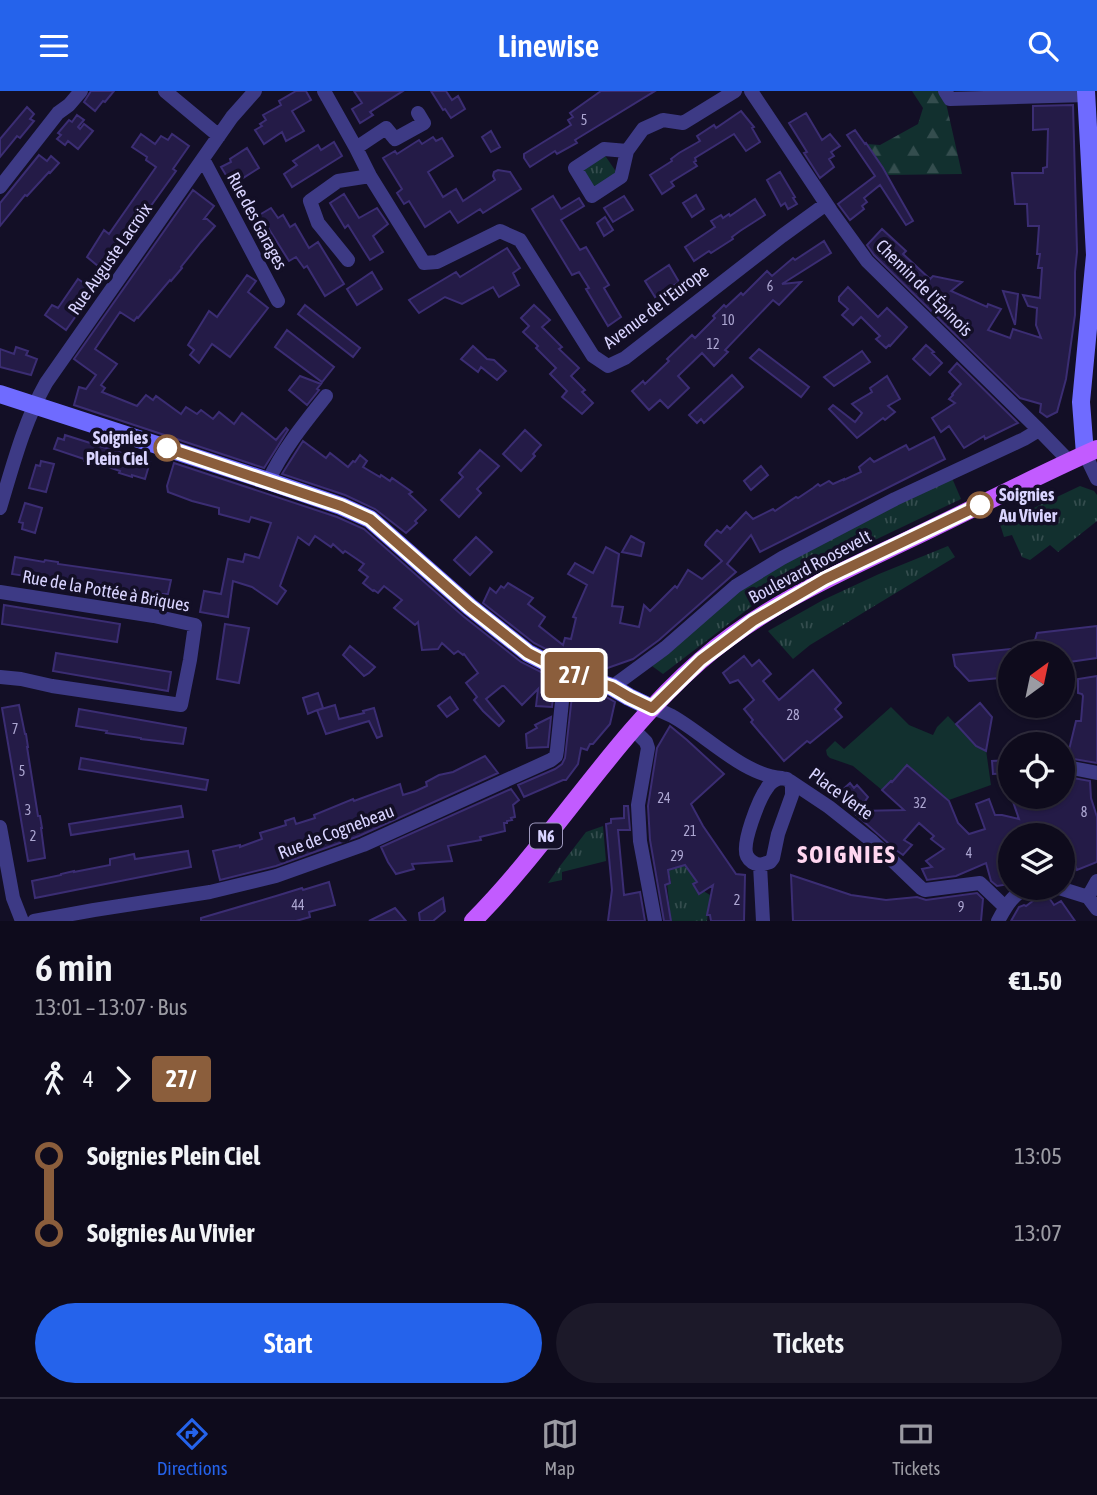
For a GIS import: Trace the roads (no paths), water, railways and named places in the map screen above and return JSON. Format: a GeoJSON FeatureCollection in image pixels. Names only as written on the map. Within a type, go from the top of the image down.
{"type":"FeatureCollection","features":[{"type":"Feature","properties":{"kind":"main road"},"geometry":{"type":"LineString","coordinates":[[1083,455],[1081,401],[1096,255],[1086,93]]}},
{"type":"Feature","properties":{"kind":"main road"},"geometry":{"type":"LineString","coordinates":[[0,394],[268,481],[370,519],[470,607],[528,653],[565,672],[612,687],[652,708]]}},
{"type":"Feature","properties":{"kind":"main road","name":"Boulevard Roosevelt"},"geometry":{"type":"LineString","coordinates":[[473,921],[520,869],[633,729],[701,660],[763,614],[825,579],[1083,455]]}},
{"type":"Feature","properties":{"kind":"street"},"geometry":{"type":"LineString","coordinates":[[0,187],[58,113],[69,106],[81,91]]}},
{"type":"Feature","properties":{"kind":"street"},"geometry":{"type":"LineString","coordinates":[[164,91],[219,136]]}},
{"type":"Feature","properties":{"kind":"street","name":"Rue Auguste Lacroix"},"geometry":{"type":"LineString","coordinates":[[0,508],[34,405],[46,383],[232,117],[255,91]]}},
{"type":"Feature","properties":{"kind":"street","name":"Avenue de l'Europe"},"geometry":{"type":"LineString","coordinates":[[324,91],[370,176],[424,263],[437,262],[500,230],[520,240],[593,356],[608,366],[625,358],[826,204]]}},
{"type":"Feature","properties":{"kind":"street"},"geometry":{"type":"LineString","coordinates":[[627,151],[643,129],[663,120],[683,123],[735,91]]}},
{"type":"Feature","properties":{"kind":"street","name":"Chemin de l'Épinois"},"geometry":{"type":"LineString","coordinates":[[751,91],[867,261],[1039,430],[1083,455],[1097,479]]}},
{"type":"Feature","properties":{"kind":"street"},"geometry":{"type":"LineString","coordinates":[[945,91],[950,99],[1086,93]]}},
{"type":"Feature","properties":{"kind":"street"},"geometry":{"type":"LineString","coordinates":[[356,148],[386,128],[395,139],[424,123],[418,113]]}},
{"type":"Feature","properties":{"kind":"street","name":"Rue des Garages"},"geometry":{"type":"LineString","coordinates":[[203,159],[278,301]]}},
{"type":"Feature","properties":{"kind":"street"},"geometry":{"type":"LineString","coordinates":[[348,260],[317,223],[310,201],[338,181],[370,176]]}},
{"type":"Feature","properties":{"kind":"street"},"geometry":{"type":"LineString","coordinates":[[268,481],[290,441],[326,396]]}},
{"type":"Feature","properties":{"kind":"street","name":"Boulevard Roosevelt"},"geometry":{"type":"LineString","coordinates":[[612,687],[665,648],[736,586],[782,558],[895,499],[1039,430]]}},
{"type":"Feature","properties":{"kind":"street","name":"Rue de la Pottée à Briques"},"geometry":{"type":"LineString","coordinates":[[0,592],[195,625],[180,705],[0,677]]}},
{"type":"Feature","properties":{"kind":"street","name":"Rue de Cognebeau"},"geometry":{"type":"LineString","coordinates":[[34,921],[246,884],[341,854],[556,756],[565,672]]}},
{"type":"Feature","properties":{"kind":"street"},"geometry":{"type":"LineString","coordinates":[[652,708],[673,717],[757,771],[766,781],[767,787]]}},
{"type":"Feature","properties":{"kind":"street"},"geometry":{"type":"LineString","coordinates":[[633,729],[646,742],[648,748],[638,805],[640,841],[655,921]]}},
{"type":"Feature","properties":{"kind":"street"},"geometry":{"type":"LineString","coordinates":[[1075,769],[1097,773]]}},
{"type":"Feature","properties":{"kind":"street","name":"Place Verte"},"geometry":{"type":"LineString","coordinates":[[757,771],[787,779],[829,807],[872,841],[921,888],[925,890],[980,883],[1005,907]]}},
{"type":"Feature","properties":{"kind":"street"},"geometry":{"type":"LineString","coordinates":[[776,779],[787,779],[793,788],[792,796],[778,834],[774,855],[770,862],[760,865],[747,857],[746,847],[752,823],[767,787],[776,779]]}},
{"type":"Feature","properties":{"kind":"street"},"geometry":{"type":"LineString","coordinates":[[0,827],[13,898],[22,921]]}},
{"type":"Feature","properties":{"kind":"street"},"geometry":{"type":"LineString","coordinates":[[760,865],[763,921]]}},
{"type":"Feature","properties":{"kind":"street"},"geometry":{"type":"LineString","coordinates":[[1075,895],[1092,903],[1097,881]]}},
{"type":"Feature","properties":{"kind":"street"},"geometry":{"type":"LineString","coordinates":[[998,921],[1012,900]]}},
{"type":"Feature","properties":{"kind":"place","name":"Soignies Plein Ciel"},"geometry":{"type":"Point","coordinates":[167,448]}},
{"type":"Feature","properties":{"kind":"place","name":"Soignies Au Vivier"},"geometry":{"type":"Point","coordinates":[980,505]}},
{"type":"Feature","properties":{"kind":"district","name":"SOIGNIES"},"geometry":{"type":"Point","coordinates":[847,855]}}]}
